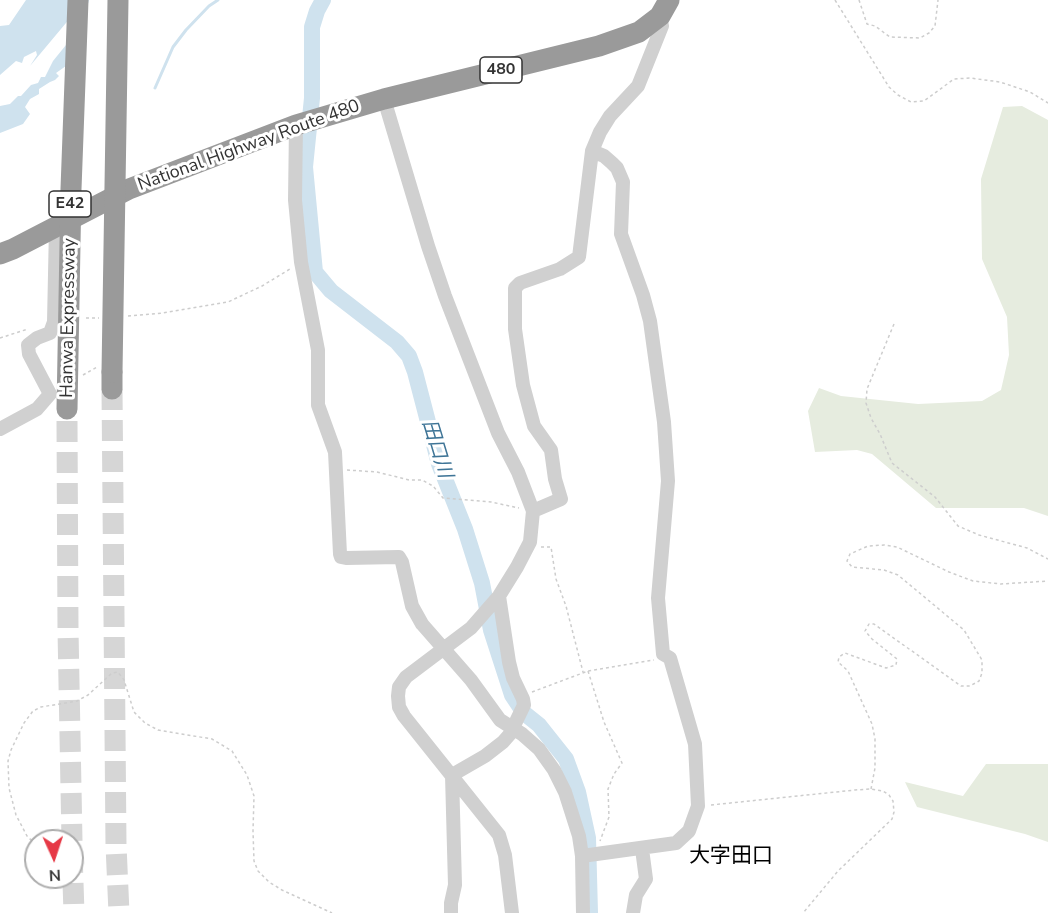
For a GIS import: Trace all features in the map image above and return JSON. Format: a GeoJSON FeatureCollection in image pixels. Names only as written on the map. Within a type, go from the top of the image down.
{"type":"FeatureCollection","features":[{"type":"Feature","properties":{"kind":"highway","name":"Hanwa Expressway"},"geometry":{"type":"LineString","coordinates":[[67,415],[70,201],[78,0]]}},
{"type":"Feature","properties":{"kind":"highway","name":"E42"},"geometry":{"type":"LineString","coordinates":[[112,381],[118,0]]}},
{"type":"Feature","properties":{"kind":"highway","name":"National Highway Route 480"},"geometry":{"type":"LineString","coordinates":[[0,254],[129,189],[305,123],[384,99],[599,46],[639,32],[664,8]]}},
{"type":"Feature","properties":{"kind":"street"},"geometry":{"type":"LineString","coordinates":[[533,510],[561,499],[555,479],[551,450],[534,426],[523,385],[515,329],[515,288],[520,283],[560,269],[579,257],[592,151],[610,116],[638,86],[662,26],[664,8]]}},
{"type":"Feature","properties":{"kind":"street"},"geometry":{"type":"LineString","coordinates":[[384,99],[445,296],[498,433],[518,472],[533,510],[533,525],[528,545],[495,601],[475,625],[402,682],[398,692],[398,702],[404,716],[493,825],[502,842],[512,913]]}},
{"type":"Feature","properties":{"kind":"street"},"geometry":{"type":"LineString","coordinates":[[305,123],[295,200],[301,262],[318,350],[318,405],[335,452],[341,557],[399,557],[412,606],[422,624],[471,680],[500,720],[514,724],[539,749],[554,770],[576,822],[582,856],[583,913]]}},
{"type":"Feature","properties":{"kind":"street"},"geometry":{"type":"LineString","coordinates":[[582,856],[676,843],[689,831],[698,807],[695,744],[670,658],[663,654],[658,598],[668,481],[657,361],[643,295],[621,234],[623,182],[617,168],[612,163],[604,156],[592,151]]}},
{"type":"Feature","properties":{"kind":"street"},"geometry":{"type":"LineString","coordinates":[[0,429],[37,409],[50,394],[29,354],[28,345],[50,333],[54,322],[56,227]]}},
{"type":"Feature","properties":{"kind":"street"},"geometry":{"type":"LineString","coordinates":[[452,775],[497,747],[510,734],[523,701],[508,662],[495,601]]}},
{"type":"Feature","properties":{"kind":"street"},"geometry":{"type":"LineString","coordinates":[[451,913],[455,885],[452,775]]}},
{"type":"Feature","properties":{"kind":"street"},"geometry":{"type":"LineString","coordinates":[[633,913],[636,895],[645,879],[642,849]]}},
{"type":"Feature","properties":{"kind":"path"},"geometry":{"type":"LineString","coordinates":[[835,0],[889,87],[911,102],[924,101],[954,80],[970,78],[1000,82],[1030,92],[1048,104]]}},
{"type":"Feature","properties":{"kind":"path"},"geometry":{"type":"LineString","coordinates":[[859,0],[867,24],[875,26],[890,37],[920,38],[935,26],[938,0]]}},
{"type":"Feature","properties":{"kind":"path"},"geometry":{"type":"LineString","coordinates":[[123,316],[154,314],[228,302],[262,286],[301,262]]}},
{"type":"Feature","properties":{"kind":"path"},"geometry":{"type":"LineString","coordinates":[[82,319],[103,317]]}},
{"type":"Feature","properties":{"kind":"path"},"geometry":{"type":"LineString","coordinates":[[0,338],[54,322]]}},
{"type":"Feature","properties":{"kind":"path"},"geometry":{"type":"LineString","coordinates":[[894,324],[867,389],[866,403],[892,463],[935,497],[958,526],[979,535],[1027,548],[1048,559]]}},
{"type":"Feature","properties":{"kind":"path"},"geometry":{"type":"LineString","coordinates":[[336,470],[377,472],[410,480],[422,480],[433,486],[443,498],[491,502],[533,510]]}},
{"type":"Feature","properties":{"kind":"path"},"geometry":{"type":"LineString","coordinates":[[871,789],[875,768],[875,739],[872,724],[848,671],[838,662],[839,657],[845,653],[886,668],[896,664],[897,659],[872,639],[866,631],[869,624],[874,624],[961,686],[970,686],[979,681],[982,660],[964,630],[898,575],[884,570],[852,567],[847,561],[849,554],[868,546],[884,544],[973,581],[1001,584],[1048,581]]}},
{"type":"Feature","properties":{"kind":"path"},"geometry":{"type":"LineString","coordinates":[[528,545],[551,547],[556,579],[566,606],[583,673]]}},
{"type":"Feature","properties":{"kind":"path"},"geometry":{"type":"LineString","coordinates":[[523,701],[588,671],[670,658]]}},
{"type":"Feature","properties":{"kind":"path"},"geometry":{"type":"LineString","coordinates":[[588,671],[600,713],[622,763],[614,774],[608,789],[609,817],[598,846],[599,854]]}},
{"type":"Feature","properties":{"kind":"path"},"geometry":{"type":"LineString","coordinates":[[24,830],[16,815],[9,788],[8,761],[24,723],[33,711],[77,701],[88,695],[112,673],[118,672],[124,680],[134,712],[145,723],[158,730],[212,739],[232,751],[247,775],[254,796],[254,861],[258,871],[282,890],[332,913]]}},
{"type":"Feature","properties":{"kind":"path"},"geometry":{"type":"LineString","coordinates":[[698,807],[871,789],[883,791],[889,795],[893,801],[892,819],[838,871],[803,913]]}},
{"type":"Feature","properties":{"kind":"shaded area"},"geometry":{"type":"Polygon","coordinates":[[[1022,106],[1048,120],[1048,516],[1024,508],[936,508],[872,454],[857,450],[815,452],[808,411],[819,388],[841,396],[918,404],[982,401],[1001,390],[1009,355],[1007,317],[982,259],[981,179],[1003,107],[1022,106]]]}},
{"type":"Feature","properties":{"kind":"shaded area"},"geometry":{"type":"Polygon","coordinates":[[[986,764],[1048,764],[1048,842],[917,807],[905,782],[963,796],[986,764]]]}},
{"type":"Feature","properties":{"kind":"water"},"geometry":{"type":"Polygon","coordinates":[[[26,0],[89,0],[73,61],[56,73],[59,76],[55,80],[39,89],[39,94],[30,99],[25,107],[30,114],[23,124],[0,133],[0,106],[10,104],[31,85],[38,83],[41,77],[45,77],[53,61],[66,45],[71,17],[30,66],[37,55],[36,51],[24,57],[22,63],[16,61],[0,75],[0,26],[9,25],[26,0]]]}},
{"type":"Feature","properties":{"kind":"waterway"},"geometry":{"type":"LineString","coordinates":[[155,88],[173,47],[186,30],[218,0]]}},
{"type":"Feature","properties":{"kind":"waterway","name":"田口川"},"geometry":{"type":"LineString","coordinates":[[323,0],[312,27],[312,98],[305,167],[315,272],[331,291],[397,342],[409,356],[439,464],[465,529],[482,583],[491,630],[512,695],[524,713],[539,725],[566,759],[578,792],[588,838],[590,913]]}},
{"type":"Feature","properties":{"kind":"tunnel"},"geometry":{"type":"LineString","coordinates":[[112,389],[116,845],[119,913]]}},
{"type":"Feature","properties":{"kind":"tunnel"},"geometry":{"type":"LineString","coordinates":[[67,421],[72,829]]}},
{"type":"Feature","properties":{"kind":"tunnel"},"geometry":{"type":"LineString","coordinates":[[73,889],[74,913]]}},
{"type":"Feature","properties":{"kind":"district","name":"大字田口"},"geometry":{"type":"Point","coordinates":[731,857]}}]}
